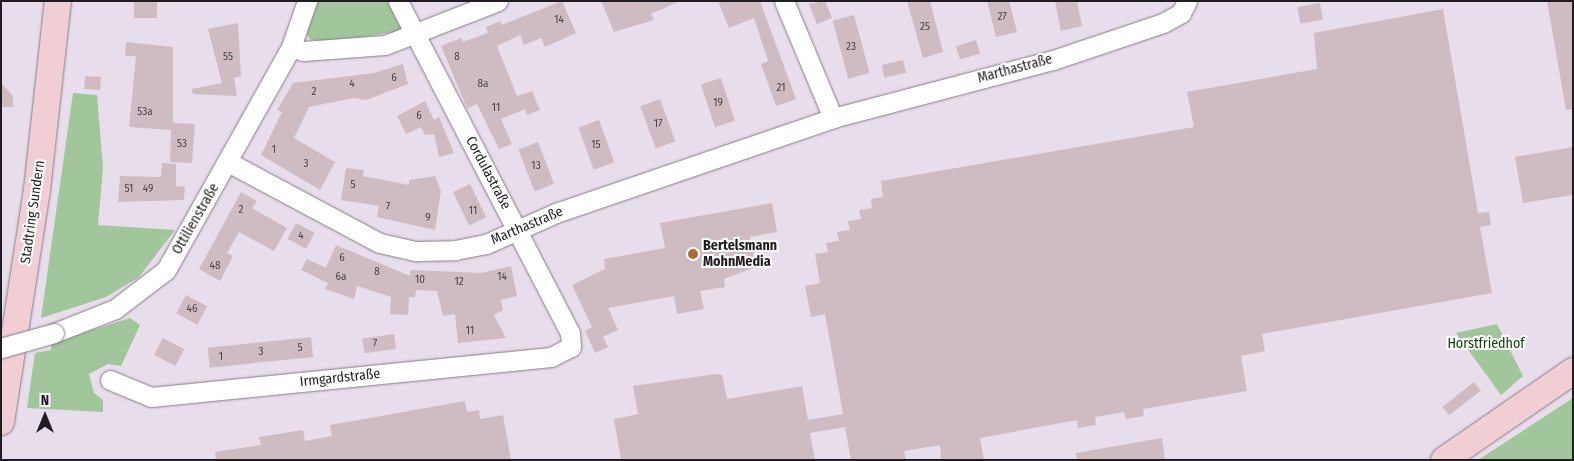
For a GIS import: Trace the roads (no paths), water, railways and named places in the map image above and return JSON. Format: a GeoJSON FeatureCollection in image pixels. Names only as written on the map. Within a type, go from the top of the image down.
{"type":"FeatureCollection","features":[{"type":"Feature","properties":{"kind":"main road","name":"Stadtring Sundern"},"geometry":{"type":"LineString","coordinates":[[1,422],[37,190],[58,1]]}},
{"type":"Feature","properties":{"kind":"main road"},"geometry":{"type":"LineString","coordinates":[[1444,460],[1573,372]]}},
{"type":"Feature","properties":{"kind":"street","name":"Ottilienstraße"},"geometry":{"type":"LineString","coordinates":[[1,348],[54,333],[114,308],[166,270],[228,162],[290,47],[307,1]]}},
{"type":"Feature","properties":{"kind":"street","name":"Cordulastraße"},"geometry":{"type":"LineString","coordinates":[[398,1],[570,333],[571,347]]}},
{"type":"Feature","properties":{"kind":"street"},"geometry":{"type":"LineString","coordinates":[[290,47],[303,51],[353,49],[416,36],[498,1]]}},
{"type":"Feature","properties":{"kind":"street"},"geometry":{"type":"LineString","coordinates":[[784,1],[833,118]]}},
{"type":"Feature","properties":{"kind":"street","name":"Marthastraße"},"geometry":{"type":"LineString","coordinates":[[228,162],[350,230],[398,248],[455,250],[519,232],[556,213],[833,118],[1062,57],[1163,23],[1181,13],[1187,1]]}},
{"type":"Feature","properties":{"kind":"street","name":"Irmgardstraße"},"geometry":{"type":"LineString","coordinates":[[110,380],[152,397],[551,357],[571,347]]}},
{"type":"Feature","properties":{"kind":"place","name":"Bertelsmann MohnMedia"},"geometry":{"type":"Point","coordinates":[693,254]}},
{"type":"Feature","properties":{"kind":"park label","name":"Horstfriedhof"},"geometry":{"type":"Point","coordinates":[1486,344]}}]}
